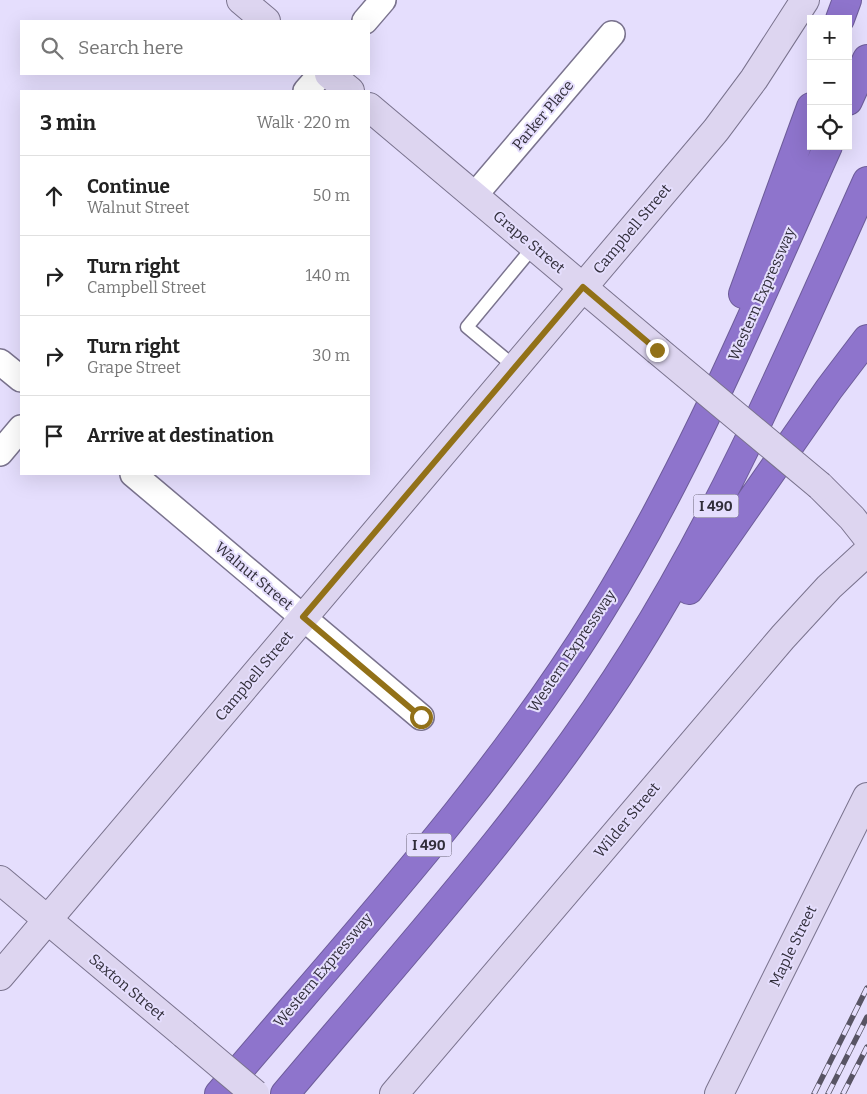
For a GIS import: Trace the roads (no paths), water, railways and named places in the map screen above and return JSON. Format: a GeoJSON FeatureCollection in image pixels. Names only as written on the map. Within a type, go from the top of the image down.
{"type":"FeatureCollection","features":[{"type":"Feature","properties":{"kind":"highway"},"geometry":{"type":"LineString","coordinates":[[841,15],[847,0]]}},
{"type":"Feature","properties":{"kind":"highway"},"geometry":{"type":"LineString","coordinates":[[852,92],[867,59]]}},
{"type":"Feature","properties":{"kind":"highway"},"geometry":{"type":"LineString","coordinates":[[619,580],[683,444],[712,375],[807,119]]}},
{"type":"Feature","properties":{"kind":"highway","name":"Western Expressway"},"geometry":{"type":"LineString","coordinates":[[218,1094],[469,797],[558,676],[619,580],[657,515],[696,438],[826,150]]}},
{"type":"Feature","properties":{"kind":"highway","name":"I 490"},"geometry":{"type":"LineString","coordinates":[[285,1094],[523,808],[632,654],[694,548],[762,412],[867,181]]}},
{"type":"Feature","properties":{"kind":"highway"},"geometry":{"type":"LineString","coordinates":[[523,808],[629,673],[829,389],[867,339]]}},
{"type":"Feature","properties":{"kind":"street"},"geometry":{"type":"LineString","coordinates":[[241,0],[265,20]]}},
{"type":"Feature","properties":{"kind":"street"},"geometry":{"type":"LineString","coordinates":[[366,20],[383,0]]}},
{"type":"Feature","properties":{"kind":"street","name":"Campbell Street"},"geometry":{"type":"LineString","coordinates":[[0,976],[721,124],[754,79],[798,6]]}},
{"type":"Feature","properties":{"kind":"street","name":"Parker Place"},"geometry":{"type":"LineString","coordinates":[[474,196],[612,34]]}},
{"type":"Feature","properties":{"kind":"street"},"geometry":{"type":"LineString","coordinates":[[307,90],[320,75]]}},
{"type":"Feature","properties":{"kind":"street"},"geometry":{"type":"LineString","coordinates":[[330,75],[349,90]]}},
{"type":"Feature","properties":{"kind":"street","name":"Grape Street"},"geometry":{"type":"LineString","coordinates":[[370,108],[820,486],[864,528]]}},
{"type":"Feature","properties":{"kind":"street"},"geometry":{"type":"LineString","coordinates":[[0,362],[20,379]]}},
{"type":"Feature","properties":{"kind":"street"},"geometry":{"type":"LineString","coordinates":[[0,453],[20,429]]}},
{"type":"Feature","properties":{"kind":"street","name":"Walnut Street"},"geometry":{"type":"LineString","coordinates":[[134,475],[421,717]]}},
{"type":"Feature","properties":{"kind":"street","name":"Wilder Street"},"geometry":{"type":"LineString","coordinates":[[394,1094],[783,637],[829,587],[867,552]]}},
{"type":"Feature","properties":{"kind":"street","name":"Maple Street"},"geometry":{"type":"LineString","coordinates":[[719,1094],[867,797]]}},
{"type":"Feature","properties":{"kind":"street","name":"Saxton Street"},"geometry":{"type":"LineString","coordinates":[[0,880],[255,1094]]}},
{"type":"Feature","properties":{"kind":"lane"},"geometry":{"type":"LineString","coordinates":[[515,367],[467,327],[534,246]]}},
{"type":"Feature","properties":{"kind":"railway"},"geometry":{"type":"LineString","coordinates":[[814,1094],[867,988]]}},
{"type":"Feature","properties":{"kind":"railway"},"geometry":{"type":"LineString","coordinates":[[828,1094],[867,1017]]}},
{"type":"Feature","properties":{"kind":"railway"},"geometry":{"type":"LineString","coordinates":[[843,1094],[867,1047]]}}]}
